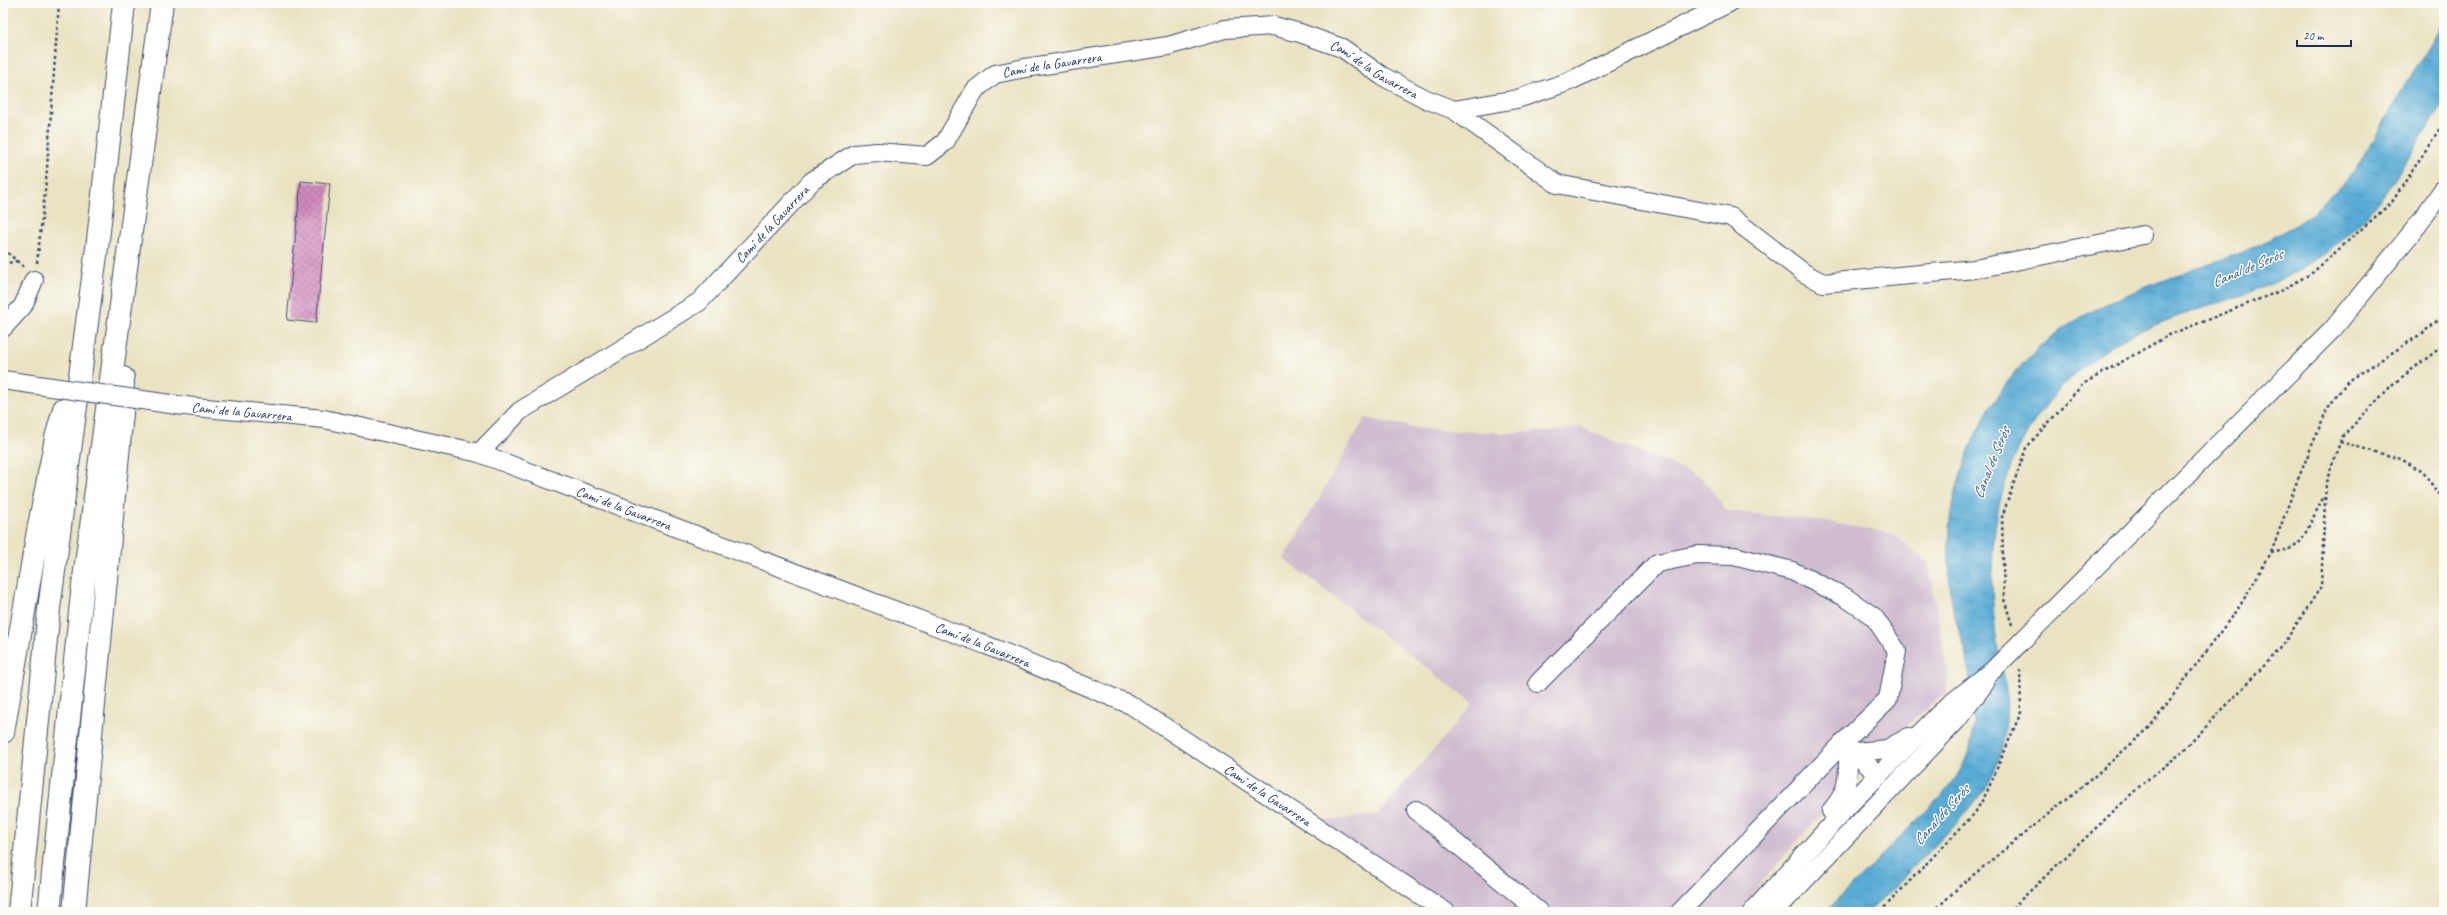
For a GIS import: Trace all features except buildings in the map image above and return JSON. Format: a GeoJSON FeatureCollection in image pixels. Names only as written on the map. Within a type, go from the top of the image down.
{"type":"FeatureCollection","features":[{"type":"Feature","properties":{"kind":"highway"},"geometry":{"type":"LineString","coordinates":[[19,912],[49,609],[98,240],[124,3]]}},
{"type":"Feature","properties":{"kind":"highway"},"geometry":{"type":"LineString","coordinates":[[49,912],[82,593],[162,3]]}},
{"type":"Feature","properties":{"kind":"highway"},"geometry":{"type":"LineString","coordinates":[[74,912],[122,413],[129,241]]}},
{"type":"Feature","properties":{"kind":"highway"},"geometry":{"type":"LineString","coordinates":[[3,732],[56,438],[84,345]]}},
{"type":"Feature","properties":{"kind":"street"},"geometry":{"type":"LineString","coordinates":[[1454,110],[1517,99],[1568,82],[1729,3]]}},
{"type":"Feature","properties":{"kind":"street","name":"Camí de la Gavarrera"},"geometry":{"type":"LineString","coordinates":[[479,453],[520,412],[699,302],[725,276],[763,231],[817,177],[854,154],[877,152],[927,156],[945,142],[975,90],[996,74],[1168,46],[1225,29],[1274,26],[1342,48],[1382,76],[1426,99],[1454,110],[1557,184],[1731,217],[1804,273],[1824,283],[1975,269],[2143,235]]}},
{"type":"Feature","properties":{"kind":"street"},"geometry":{"type":"LineString","coordinates":[[1752,912],[1800,873],[2000,663],[2333,329],[2418,225],[2444,188]]}},
{"type":"Feature","properties":{"kind":"street"},"geometry":{"type":"LineString","coordinates":[[3,328],[23,306],[34,280]]}},
{"type":"Feature","properties":{"kind":"street","name":"Camí de la Gavarrera"},"geometry":{"type":"LineString","coordinates":[[3,380],[184,406],[324,419],[479,453],[986,645],[1131,705],[1446,912]]}},
{"type":"Feature","properties":{"kind":"street"},"geometry":{"type":"LineString","coordinates":[[1538,683],[1657,563],[1697,555],[1734,556],[1792,571],[1845,597],[1874,617],[1897,651],[1888,698],[1846,751],[1680,912]]}},
{"type":"Feature","properties":{"kind":"street"},"geometry":{"type":"LineString","coordinates":[[1846,751],[1888,748],[1950,715]]}},
{"type":"Feature","properties":{"kind":"street"},"geometry":{"type":"LineString","coordinates":[[1846,751],[1879,776],[1893,773],[1950,715]]}},
{"type":"Feature","properties":{"kind":"street"},"geometry":{"type":"LineString","coordinates":[[1774,912],[1800,873],[1874,794],[1879,776],[1924,729]]}},
{"type":"Feature","properties":{"kind":"street"},"geometry":{"type":"LineString","coordinates":[[1800,873],[1795,850],[1822,823],[1844,796],[1848,774],[1846,751]]}},
{"type":"Feature","properties":{"kind":"street"},"geometry":{"type":"LineString","coordinates":[[1416,810],[1539,912]]}},
{"type":"Feature","properties":{"kind":"path"},"geometry":{"type":"LineString","coordinates":[[34,280],[42,224],[59,3]]}},
{"type":"Feature","properties":{"kind":"path"},"geometry":{"type":"LineString","coordinates":[[1880,912],[1975,813],[1987,792],[2021,712],[2019,645],[2004,599],[2002,516],[2026,448],[2083,384],[2168,335],[2280,290],[2312,273],[2392,202],[2444,122]]}},
{"type":"Feature","properties":{"kind":"path"},"geometry":{"type":"LineString","coordinates":[[3,249],[17,260],[34,280]]}},
{"type":"Feature","properties":{"kind":"path"},"geometry":{"type":"LineString","coordinates":[[3,264],[17,260]]}},
{"type":"Feature","properties":{"kind":"path"},"geometry":{"type":"LineString","coordinates":[[1933,912],[1961,885],[2149,728],[2241,604],[2271,553],[2296,484],[2327,409],[2348,382],[2421,334],[2444,316]]}},
{"type":"Feature","properties":{"kind":"path"},"geometry":{"type":"LineString","coordinates":[[2008,912],[2143,783],[2180,754],[2280,649],[2321,587],[2326,482],[2342,437],[2393,384],[2444,345]]}},
{"type":"Feature","properties":{"kind":"path"},"geometry":{"type":"LineString","coordinates":[[2340,442],[2401,459],[2423,472],[2444,502]]}},
{"type":"Feature","properties":{"kind":"path"},"geometry":{"type":"LineString","coordinates":[[2271,553],[2293,548],[2302,540],[2326,494]]}},
{"type":"Feature","properties":{"kind":"shaded area"},"geometry":{"type":"Polygon","coordinates":[[[1365,418],[1422,429],[1505,433],[1556,431],[1581,427],[1701,477],[1727,511],[1822,521],[1893,534],[1929,563],[1946,667],[1947,691],[1889,741],[1865,743],[1828,807],[1780,860],[1739,912],[1457,912],[1319,821],[1378,815],[1473,703],[1284,559],[1365,418]]]}},
{"type":"Feature","properties":{"kind":"water","name":"Canal de Seròs"},"geometry":{"type":"Polygon","coordinates":[[[2444,20],[2445,79],[2444,98],[2441,108],[2389,188],[2372,210],[2353,229],[2333,247],[2285,278],[2240,296],[2144,329],[2118,342],[2097,356],[2069,380],[2052,398],[2032,425],[2016,454],[2005,483],[1993,545],[1993,611],[1997,644],[2005,684],[2007,709],[2003,743],[1992,774],[1984,789],[1962,818],[1869,912],[1825,912],[1946,791],[1962,767],[1967,756],[1974,726],[1974,716],[1966,652],[1954,614],[1949,580],[1948,553],[1950,525],[1954,498],[1961,472],[1983,421],[1997,397],[2017,370],[2039,347],[2088,313],[2144,288],[2250,249],[2283,232],[2311,214],[2357,167],[2444,20]]]}}]}
